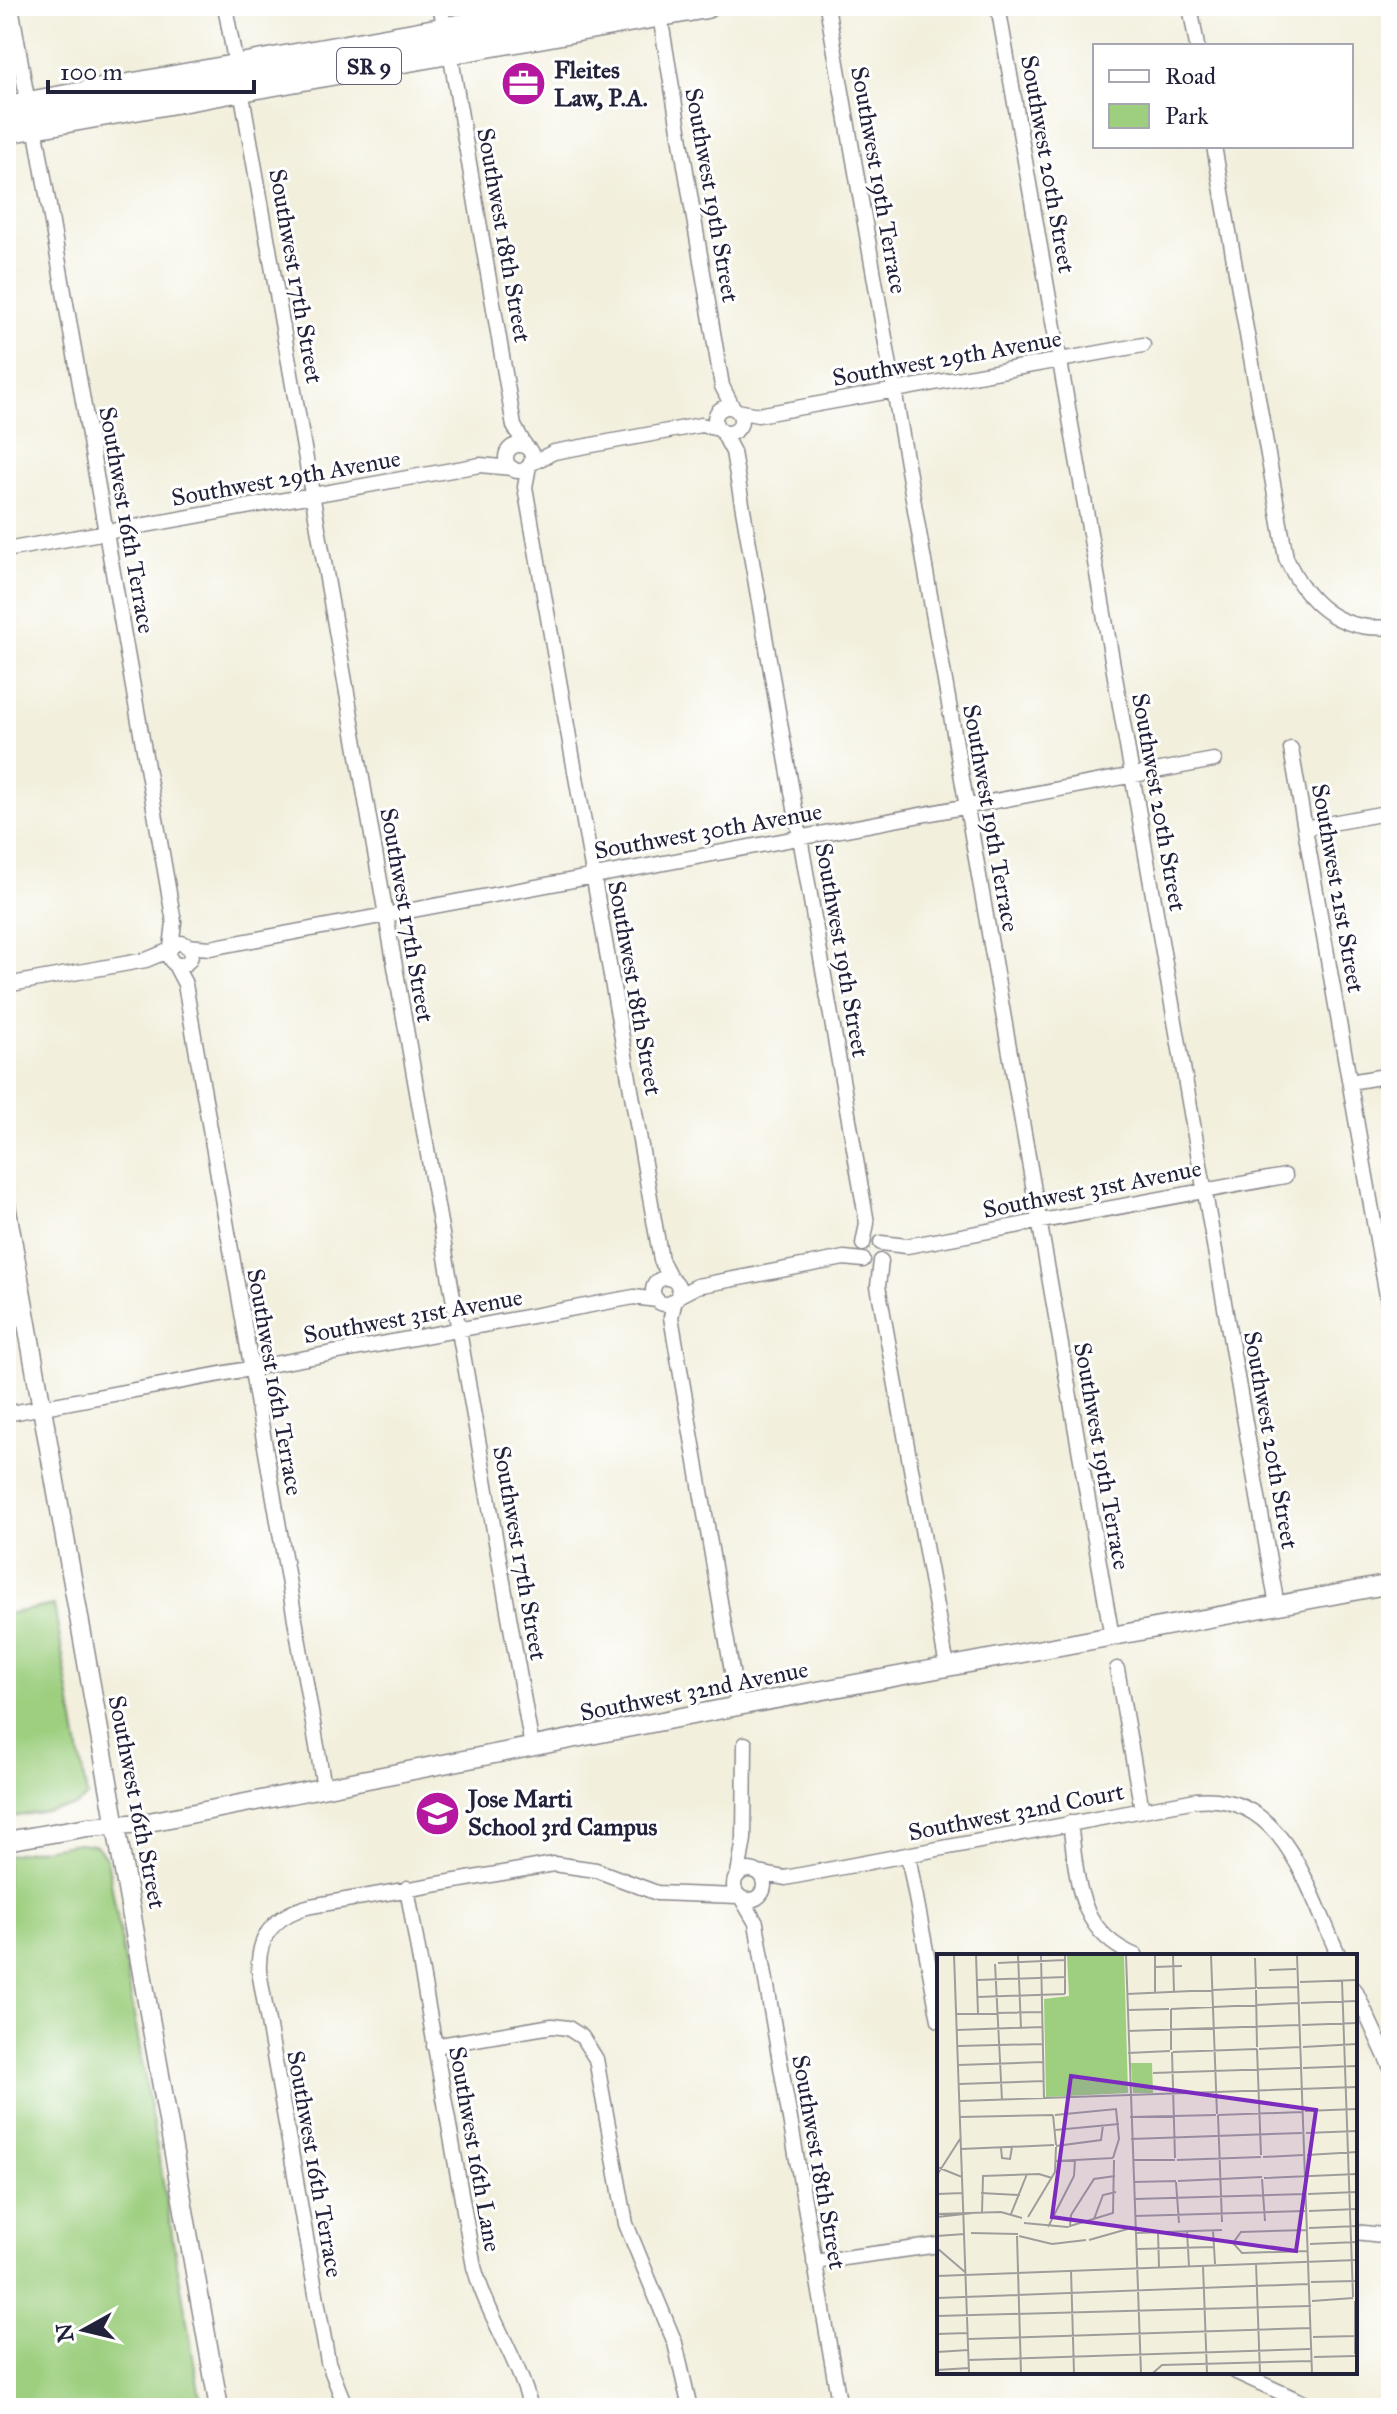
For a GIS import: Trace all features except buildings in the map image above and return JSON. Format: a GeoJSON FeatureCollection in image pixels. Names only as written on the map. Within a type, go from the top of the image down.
{"type":"FeatureCollection","features":[{"type":"Feature","properties":{"kind":"highway","name":"SR 9"},"geometry":{"type":"LineString","coordinates":[[6,131],[23,113],[239,78],[262,62],[576,6]]}},
{"type":"Feature","properties":{"kind":"highway","name":"SR 9"},"geometry":{"type":"LineString","coordinates":[[23,113],[214,95],[229,81],[239,78],[445,29],[706,6]]}},
{"type":"Feature","properties":{"kind":"street","name":"Southwest 16th Terrace"},"geometry":{"type":"LineString","coordinates":[[11,6],[23,113],[107,532],[324,1787]]}},
{"type":"Feature","properties":{"kind":"street","name":"Southwest 17th Street"},"geometry":{"type":"LineString","coordinates":[[225,6],[532,1747]]}},
{"type":"Feature","properties":{"kind":"street","name":"Southwest 19th Terrace"},"geometry":{"type":"LineString","coordinates":[[827,6],[1112,1637]]}},
{"type":"Feature","properties":{"kind":"street","name":"Southwest 20th Street"},"geometry":{"type":"LineString","coordinates":[[998,6],[1277,1606]]}},
{"type":"Feature","properties":{"kind":"street"},"geometry":{"type":"LineString","coordinates":[[1190,6],[1197,44]]}},
{"type":"Feature","properties":{"kind":"street","name":"Southwest 19th Street"},"geometry":{"type":"LineString","coordinates":[[659,10],[872,1252]]}},
{"type":"Feature","properties":{"kind":"street","name":"Southwest 18th Street"},"geometry":{"type":"LineString","coordinates":[[445,29],[514,426],[527,448]]}},
{"type":"Feature","properties":{"kind":"street"},"geometry":{"type":"LineString","coordinates":[[1214,148],[1286,558],[1306,592],[1334,618],[1360,627],[1391,627]]}},
{"type":"Feature","properties":{"kind":"street","name":"Southwest 29th Avenue"},"geometry":{"type":"LineString","coordinates":[[728,420],[1143,345]]}},
{"type":"Feature","properties":{"kind":"street"},"geometry":{"type":"LineString","coordinates":[[521,467],[554,452],[728,420]]}},
{"type":"Feature","properties":{"kind":"street","name":"Southwest 18th Street"},"geometry":{"type":"LineString","coordinates":[[509,451],[514,426]]}},
{"type":"Feature","properties":{"kind":"street"},"geometry":{"type":"LineString","coordinates":[[521,467],[507,460],[509,451],[517,445],[554,452]]}},
{"type":"Feature","properties":{"kind":"street"},"geometry":{"type":"LineString","coordinates":[[521,467],[532,455],[527,448]]}},
{"type":"Feature","properties":{"kind":"street","name":"Southwest 29th Avenue"},"geometry":{"type":"LineString","coordinates":[[480,465],[509,451]]}},
{"type":"Feature","properties":{"kind":"street","name":"Southwest 29th Avenue"},"geometry":{"type":"LineString","coordinates":[[6,550],[480,465],[521,467]]}},
{"type":"Feature","properties":{"kind":"street","name":"Southwest 18th Street"},"geometry":{"type":"LineString","coordinates":[[521,467],[661,1260],[675,1289]]}},
{"type":"Feature","properties":{"kind":"street","name":"Southwest 21st Street"},"geometry":{"type":"LineString","coordinates":[[1291,749],[1391,1319]]}},
{"type":"Feature","properties":{"kind":"street","name":"Southwest 30th Avenue"},"geometry":{"type":"LineString","coordinates":[[180,954],[593,874],[1214,760]]}},
{"type":"Feature","properties":{"kind":"street"},"geometry":{"type":"LineString","coordinates":[[1305,828],[1391,812]]}},
{"type":"Feature","properties":{"kind":"street"},"geometry":{"type":"LineString","coordinates":[[6,985],[180,954]]}},
{"type":"Feature","properties":{"kind":"street"},"geometry":{"type":"LineString","coordinates":[[1350,1082],[1391,1075]]}},
{"type":"Feature","properties":{"kind":"street","name":"Southwest 31st Avenue"},"geometry":{"type":"LineString","coordinates":[[872,1252],[1285,1176]]}},
{"type":"Feature","properties":{"kind":"street","name":"Southwest 16th Street"},"geometry":{"type":"LineString","coordinates":[[6,1205],[219,2408]]}},
{"type":"Feature","properties":{"kind":"street"},"geometry":{"type":"LineString","coordinates":[[675,1289],[872,1252],[947,1667]]}},
{"type":"Feature","properties":{"kind":"street","name":"Southwest 18th Street"},"geometry":{"type":"LineString","coordinates":[[656,1293],[661,1260]]}},
{"type":"Feature","properties":{"kind":"street"},"geometry":{"type":"LineString","coordinates":[[656,1293],[663,1278],[675,1289]]}},
{"type":"Feature","properties":{"kind":"street"},"geometry":{"type":"LineString","coordinates":[[656,1293],[667,1304],[675,1289]]}},
{"type":"Feature","properties":{"kind":"street"},"geometry":{"type":"LineString","coordinates":[[675,1289],[671,1317],[738,1706]]}},
{"type":"Feature","properties":{"kind":"street"},"geometry":{"type":"LineString","coordinates":[[656,1293],[671,1317]]}},
{"type":"Feature","properties":{"kind":"street","name":"Southwest 31st Avenue"},"geometry":{"type":"LineString","coordinates":[[6,1414],[656,1293]]}},
{"type":"Feature","properties":{"kind":"street","name":"Southwest 32nd Avenue"},"geometry":{"type":"LineString","coordinates":[[6,1841],[144,1823],[738,1706],[1391,1584]]}},
{"type":"Feature","properties":{"kind":"street"},"geometry":{"type":"LineString","coordinates":[[1117,1669],[1142,1810]]}},
{"type":"Feature","properties":{"kind":"street"},"geometry":{"type":"LineString","coordinates":[[740,1897],[737,1876],[744,1839],[745,1744]]}},
{"type":"Feature","properties":{"kind":"street","name":"Southwest 32nd Court"},"geometry":{"type":"LineString","coordinates":[[757,1872],[785,1878],[1218,1798],[1254,1810],[1270,1823],[1284,1844],[1338,1954]]}},
{"type":"Feature","properties":{"kind":"street"},"geometry":{"type":"LineString","coordinates":[[1070,1823],[1080,1893],[1088,1915],[1111,1943],[1132,1954]]}},
{"type":"Feature","properties":{"kind":"street"},"geometry":{"type":"LineString","coordinates":[[407,1888],[554,1864],[596,1870],[657,1893],[684,1896],[707,1893],[752,1900],[762,1894],[764,1882],[744,1839]]}},
{"type":"Feature","properties":{"kind":"street"},"geometry":{"type":"LineString","coordinates":[[908,1855],[937,2009]]}},
{"type":"Feature","properties":{"kind":"street"},"geometry":{"type":"LineString","coordinates":[[707,1893],[746,1870],[757,1872]]}},
{"type":"Feature","properties":{"kind":"street","name":"Southwest 32nd Court"},"geometry":{"type":"LineString","coordinates":[[762,1894],[785,1878]]}},
{"type":"Feature","properties":{"kind":"street","name":"Southwest 16th Terrace"},"geometry":{"type":"LineString","coordinates":[[346,2408],[336,2389],[327,2354],[259,1971],[260,1951],[270,1927],[298,1909],[407,1888]]}},
{"type":"Feature","properties":{"kind":"street","name":"Southwest 16th Lane"},"geometry":{"type":"LineString","coordinates":[[407,1888],[474,2267],[484,2299],[518,2369],[531,2408]]}},
{"type":"Feature","properties":{"kind":"street","name":"Southwest 18th Street"},"geometry":{"type":"LineString","coordinates":[[762,1894],[756,1923],[840,2408]]}},
{"type":"Feature","properties":{"kind":"street","name":"Southwest 18th Street"},"geometry":{"type":"LineString","coordinates":[[740,1897],[756,1923]]}},
{"type":"Feature","properties":{"kind":"street"},"geometry":{"type":"LineString","coordinates":[[1357,1998],[1391,2068]]}},
{"type":"Feature","properties":{"kind":"street"},"geometry":{"type":"LineString","coordinates":[[434,2046],[543,2026],[568,2028],[582,2037],[592,2051],[600,2075],[626,2224],[675,2343],[690,2408]]}},
{"type":"Feature","properties":{"kind":"street"},"geometry":{"type":"LineString","coordinates":[[1357,2232],[1391,2236]]}},
{"type":"Feature","properties":{"kind":"street"},"geometry":{"type":"LineString","coordinates":[[814,2262],[937,2245]]}},
{"type":"Feature","properties":{"kind":"street"},"geometry":{"type":"LineString","coordinates":[[1240,2374],[1315,2408]]}},
{"type":"Feature","properties":{"kind":"green space"},"geometry":{"type":"Polygon","coordinates":[[[54,1605],[87,1797],[75,1806],[6,1818],[6,1614],[54,1605]]]}},
{"type":"Feature","properties":{"kind":"green space"},"geometry":{"type":"Polygon","coordinates":[[[78,1843],[96,1845],[107,1859],[202,2408],[6,2408],[6,1855],[78,1843]]]}},
{"type":"Feature","properties":{"kind":"place","name":"Fleites Law, P.A."},"geometry":{"type":"Point","coordinates":[523,84]}},
{"type":"Feature","properties":{"kind":"place","name":"Jose Marti School 3rd Campus"},"geometry":{"type":"Point","coordinates":[437,1813]}}]}
